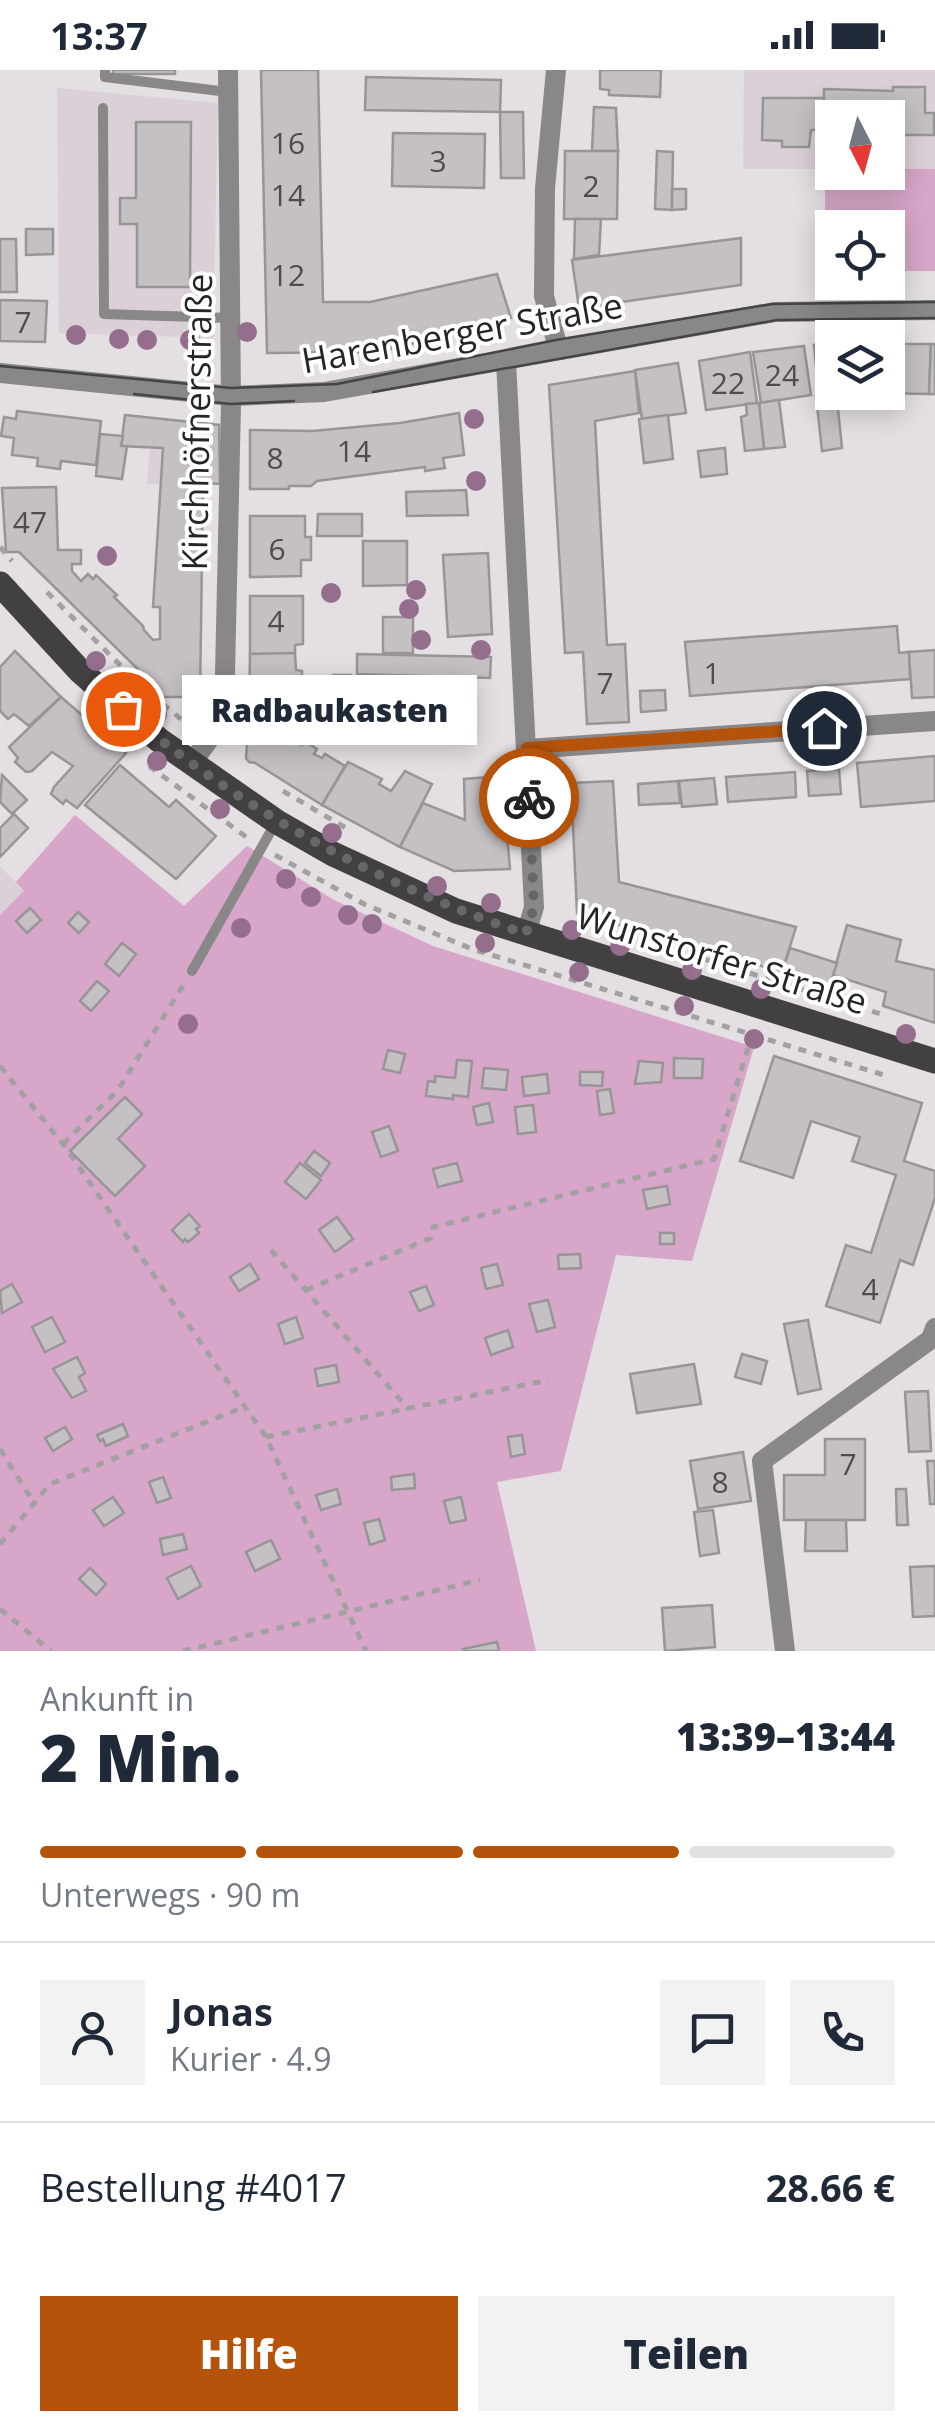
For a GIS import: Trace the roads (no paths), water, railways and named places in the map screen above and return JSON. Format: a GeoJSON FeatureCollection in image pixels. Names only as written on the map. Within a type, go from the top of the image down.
{"type":"FeatureCollection","features":[{"type":"Feature","properties":{"kind":"main road","name":"Wunstorfer Straße"},"geometry":{"type":"LineString","coordinates":[[0,584],[80,671],[191,764],[333,854],[403,888],[526,934],[935,1061]]}},
{"type":"Feature","properties":{"kind":"street","name":"Kirchhöfnerstraße"},"geometry":{"type":"LineString","coordinates":[[191,764],[224,719],[231,396],[228,70]]}},
{"type":"Feature","properties":{"kind":"street"},"geometry":{"type":"LineString","coordinates":[[556,70],[544,188],[544,296],[558,348]]}},
{"type":"Feature","properties":{"kind":"street","name":"Harenberger Straße"},"geometry":{"type":"LineString","coordinates":[[0,372],[231,396],[350,390],[558,348],[774,312],[935,310]]}},
{"type":"Feature","properties":{"kind":"street"},"geometry":{"type":"LineString","coordinates":[[506,361],[534,907],[526,934]]}},
{"type":"Feature","properties":{"kind":"street"},"geometry":{"type":"LineString","coordinates":[[527,748],[935,721]]}},
{"type":"Feature","properties":{"kind":"street"},"geometry":{"type":"LineString","coordinates":[[785,1651],[762,1461],[931,1339],[935,1328]]}},
{"type":"Feature","properties":{"kind":"lane"},"geometry":{"type":"LineString","coordinates":[[105,70],[105,77],[228,92]]}},
{"type":"Feature","properties":{"kind":"lane"},"geometry":{"type":"LineString","coordinates":[[103,108],[104,314],[230,309]]}},
{"type":"Feature","properties":{"kind":"lane"},"geometry":{"type":"LineString","coordinates":[[192,972],[277,822]]}},
{"type":"Feature","properties":{"kind":"tram line"},"geometry":{"type":"LineString","coordinates":[[0,366],[231,388],[337,384],[556,340],[772,304],[935,302]]}},
{"type":"Feature","properties":{"kind":"tram line"},"geometry":{"type":"LineString","coordinates":[[373,392],[777,320],[935,318]]}},
{"type":"Feature","properties":{"kind":"tram line"},"geometry":{"type":"LineString","coordinates":[[134,394],[231,404],[294,401]]}},
{"type":"Feature","properties":{"kind":"place","name":"Radbaukasten"},"geometry":{"type":"Point","coordinates":[123,709]}}]}
